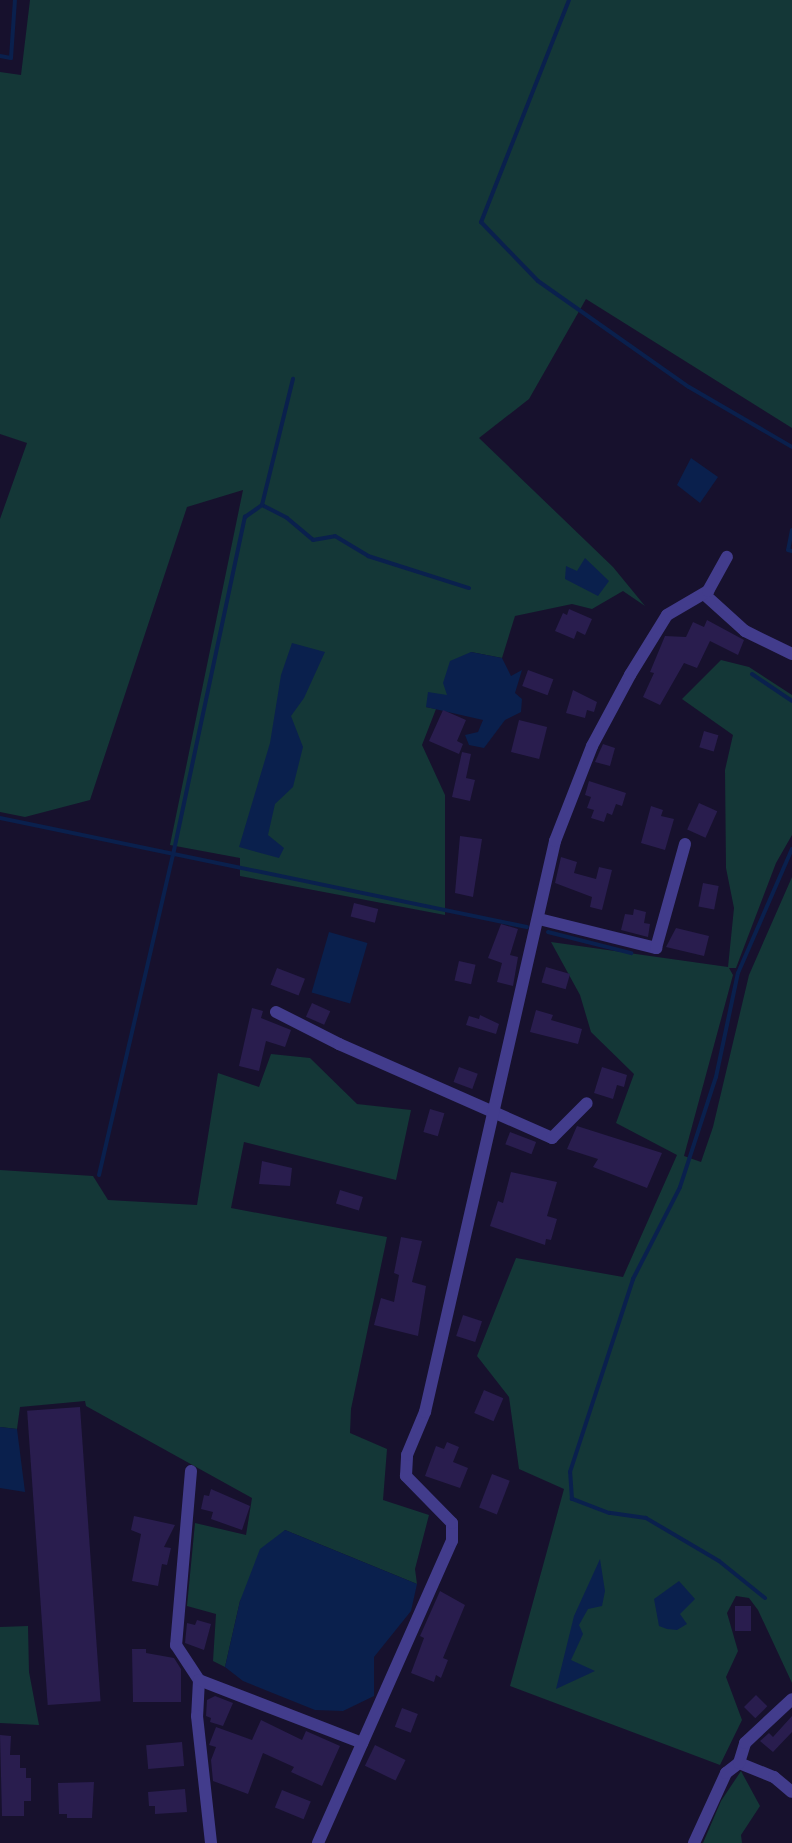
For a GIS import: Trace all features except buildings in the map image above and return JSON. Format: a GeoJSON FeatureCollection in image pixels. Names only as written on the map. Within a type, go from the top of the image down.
{"type":"FeatureCollection","features":[{"type":"Feature","properties":{"kind":"street"},"geometry":{"type":"LineString","coordinates":[[318,1843],[452,1541],[452,1523],[406,1476],[407,1455],[425,1412],[555,841],[592,746],[667,615],[704,594],[727,557]]}},
{"type":"Feature","properties":{"kind":"street"},"geometry":{"type":"LineString","coordinates":[[704,594],[745,631],[792,654]]}},
{"type":"Feature","properties":{"kind":"street"},"geometry":{"type":"LineString","coordinates":[[539,919],[656,948],[685,844]]}},
{"type":"Feature","properties":{"kind":"street"},"geometry":{"type":"LineString","coordinates":[[276,1012],[552,1138],[587,1103]]}},
{"type":"Feature","properties":{"kind":"street"},"geometry":{"type":"LineString","coordinates":[[191,1471],[176,1645],[199,1680],[362,1743]]}},
{"type":"Feature","properties":{"kind":"street"},"geometry":{"type":"LineString","coordinates":[[199,1680],[197,1716],[211,1843]]}},
{"type":"Feature","properties":{"kind":"street"},"geometry":{"type":"LineString","coordinates":[[694,1843],[726,1773],[739,1763],[745,1743],[792,1699]]}},
{"type":"Feature","properties":{"kind":"street"},"geometry":{"type":"LineString","coordinates":[[739,1763],[774,1777],[792,1792]]}},
{"type":"Feature","properties":{"kind":"green space"},"geometry":{"type":"Polygon","coordinates":[[[30,0],[792,0],[792,428],[586,299],[529,399],[479,438],[613,567],[645,606],[623,591],[592,609],[572,604],[515,616],[502,658],[471,652],[448,695],[426,707],[436,709],[422,745],[445,795],[445,915],[240,876],[240,858],[170,845],[243,490],[187,507],[90,800],[25,817],[0,812],[0,519],[27,443],[0,434],[0,72],[21,75],[30,0]]]}},
{"type":"Feature","properties":{"kind":"green space"},"geometry":{"type":"Polygon","coordinates":[[[721,660],[749,667],[792,695],[792,835],[776,863],[736,968],[729,968],[733,975],[684,1156],[701,1162],[713,1127],[749,975],[792,877],[792,1683],[758,1610],[749,1598],[736,1596],[727,1613],[738,1651],[726,1677],[742,1720],[720,1765],[510,1686],[564,1489],[519,1469],[509,1397],[477,1356],[516,1258],[623,1277],[677,1155],[616,1123],[634,1074],[591,1032],[580,995],[551,942],[728,967],[734,908],[726,868],[725,770],[733,735],[682,699],[721,660]]]}},
{"type":"Feature","properties":{"kind":"green space"},"geometry":{"type":"Polygon","coordinates":[[[271,1054],[310,1058],[357,1104],[411,1110],[396,1180],[244,1142],[231,1208],[387,1237],[351,1409],[350,1433],[387,1449],[383,1500],[429,1515],[415,1569],[417,1584],[285,1530],[240,1601],[225,1667],[213,1661],[216,1614],[187,1606],[195,1523],[246,1535],[252,1498],[86,1406],[85,1401],[20,1407],[17,1429],[0,1427],[0,1170],[93,1176],[108,1200],[197,1205],[218,1073],[259,1087],[271,1054]]]}},
{"type":"Feature","properties":{"kind":"green space"},"geometry":{"type":"Polygon","coordinates":[[[28,1626],[29,1672],[39,1725],[0,1723],[0,1627],[28,1626]]]}},
{"type":"Feature","properties":{"kind":"green space"},"geometry":{"type":"Polygon","coordinates":[[[741,1771],[760,1806],[741,1835],[742,1843],[703,1843],[721,1801],[741,1771]]]}},
{"type":"Feature","properties":{"kind":"water"},"geometry":{"type":"Polygon","coordinates":[[[691,458],[718,477],[700,503],[677,485],[691,458]]]}},
{"type":"Feature","properties":{"kind":"water"},"geometry":{"type":"Polygon","coordinates":[[[585,558],[609,581],[598,596],[565,579],[566,566],[577,571],[585,558]]]}},
{"type":"Feature","properties":{"kind":"water"},"geometry":{"type":"Polygon","coordinates":[[[292,643],[325,652],[304,698],[291,716],[303,747],[293,787],[275,804],[268,835],[284,848],[279,858],[239,847],[270,743],[281,675],[292,643]]]}},
{"type":"Feature","properties":{"kind":"water"},"geometry":{"type":"Polygon","coordinates":[[[471,652],[502,658],[511,676],[522,670],[515,693],[522,699],[521,712],[505,720],[484,748],[469,745],[465,735],[478,732],[483,720],[426,707],[428,692],[447,695],[443,683],[450,661],[471,652]]]}},
{"type":"Feature","properties":{"kind":"water"},"geometry":{"type":"Polygon","coordinates":[[[329,932],[367,943],[350,1004],[312,993],[329,932]]]}},
{"type":"Feature","properties":{"kind":"water"},"geometry":{"type":"Polygon","coordinates":[[[0,1427],[17,1429],[25,1492],[0,1488],[0,1427]]]}},
{"type":"Feature","properties":{"kind":"water"},"geometry":{"type":"Polygon","coordinates":[[[285,1530],[417,1584],[411,1611],[374,1657],[374,1696],[343,1711],[315,1710],[243,1681],[225,1667],[240,1601],[260,1549],[285,1530]]]}},
{"type":"Feature","properties":{"kind":"water"},"geometry":{"type":"Polygon","coordinates":[[[600,1559],[605,1591],[602,1606],[588,1609],[579,1625],[583,1634],[571,1660],[595,1671],[556,1689],[574,1616],[600,1559]]]}},
{"type":"Feature","properties":{"kind":"water"},"geometry":{"type":"Polygon","coordinates":[[[679,1581],[695,1599],[680,1614],[687,1624],[677,1630],[667,1629],[659,1626],[654,1599],[679,1581]]]}},
{"type":"Feature","properties":{"kind":"waterway"},"geometry":{"type":"LineString","coordinates":[[0,56],[11,58],[15,0]]}},
{"type":"Feature","properties":{"kind":"waterway"},"geometry":{"type":"LineString","coordinates":[[569,0],[481,222],[538,281],[689,387],[792,447]]}},
{"type":"Feature","properties":{"kind":"waterway"},"geometry":{"type":"LineString","coordinates":[[99,1175],[173,855],[245,517],[262,505],[293,379]]}},
{"type":"Feature","properties":{"kind":"waterway"},"geometry":{"type":"LineString","coordinates":[[262,505],[287,518],[313,540],[335,536],[368,556],[469,588]]}},
{"type":"Feature","properties":{"kind":"waterway"},"geometry":{"type":"LineString","coordinates":[[792,530],[788,550],[792,551]]}},
{"type":"Feature","properties":{"kind":"waterway"},"geometry":{"type":"LineString","coordinates":[[752,674],[792,701]]}},
{"type":"Feature","properties":{"kind":"waterway"},"geometry":{"type":"LineString","coordinates":[[0,818],[527,927]]}},
{"type":"Feature","properties":{"kind":"waterway"},"geometry":{"type":"LineString","coordinates":[[765,1598],[719,1561],[646,1518],[609,1513],[572,1499],[570,1472],[633,1279],[680,1187],[716,1077],[738,973],[792,849]]}},
{"type":"Feature","properties":{"kind":"waterway"},"geometry":{"type":"LineString","coordinates":[[548,932],[631,953]]}}]}
